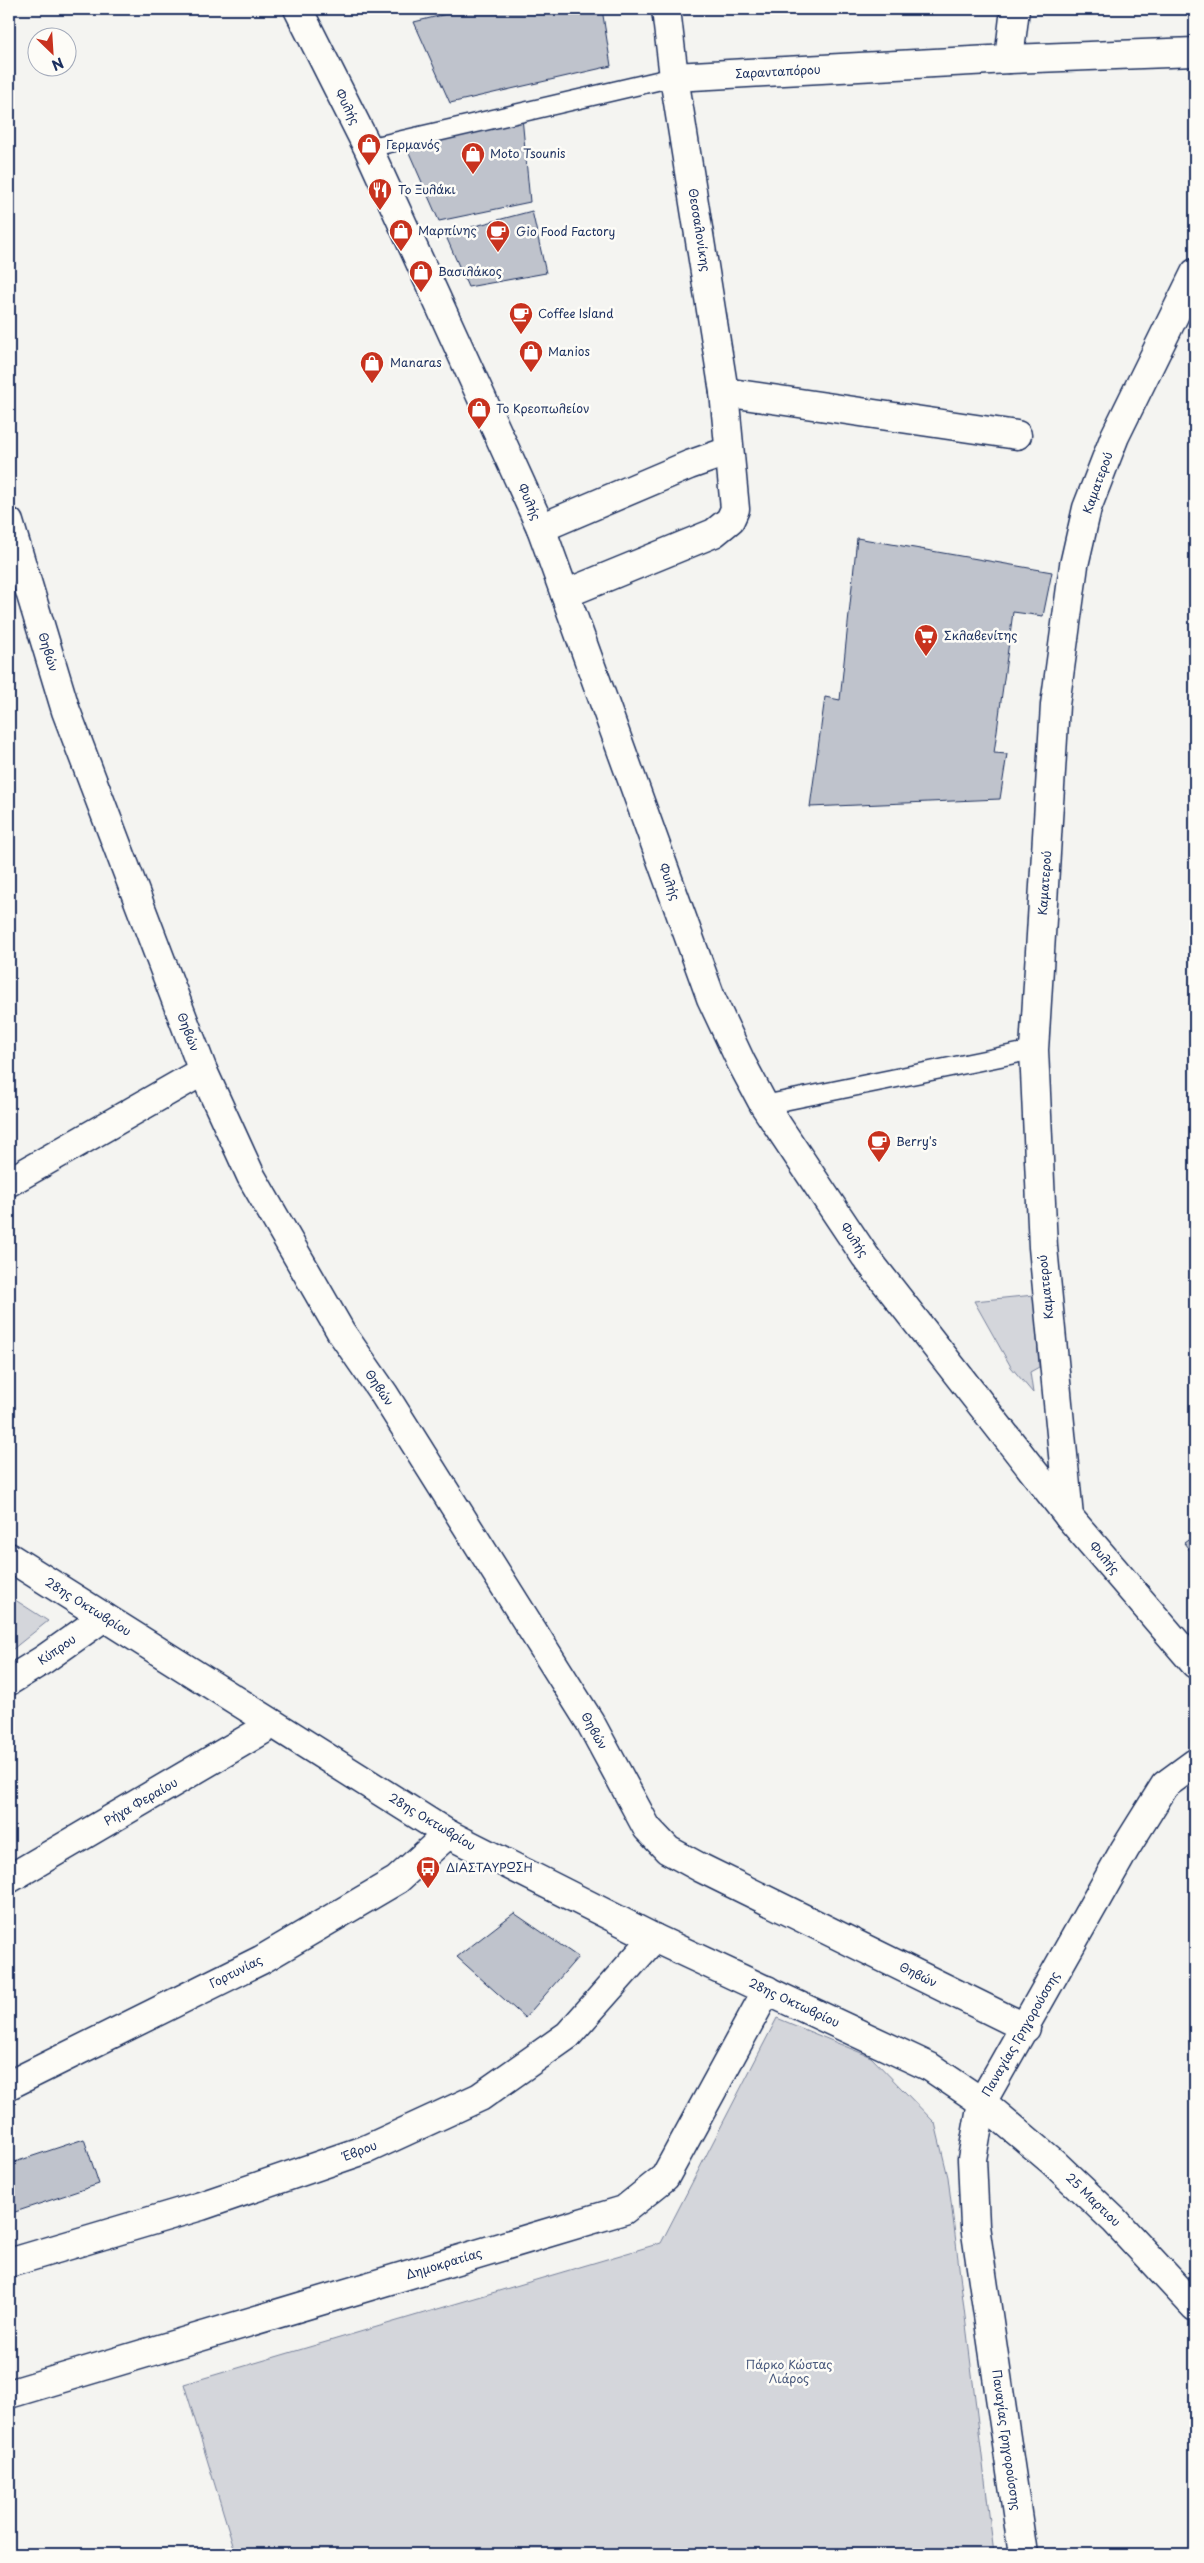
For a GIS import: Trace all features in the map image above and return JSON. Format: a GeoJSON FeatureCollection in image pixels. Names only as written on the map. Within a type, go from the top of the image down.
{"type":"FeatureCollection","features":[{"type":"Feature","properties":{"kind":"street","name":"Φυλής"},"geometry":{"type":"LineString","coordinates":[[298,9],[368,148],[541,528],[711,998],[741,1062],[764,1105],[865,1256],[1069,1517],[1195,1664]]}},
{"type":"Feature","properties":{"kind":"street","name":"Θεσσαλονίκης"},"geometry":{"type":"LineString","coordinates":[[565,594],[678,548],[723,527],[735,509],[724,392],[674,77],[666,9]]}},
{"type":"Feature","properties":{"kind":"street"},"geometry":{"type":"LineString","coordinates":[[1009,59],[1015,9]]}},
{"type":"Feature","properties":{"kind":"street","name":"Σαρανταπόρου"},"geometry":{"type":"LineString","coordinates":[[674,77],[1009,59],[1195,52]]}},
{"type":"Feature","properties":{"kind":"street","name":"Καματερού"},"geometry":{"type":"LineString","coordinates":[[1069,1517],[1042,1247],[1034,1050],[1056,705],[1074,565],[1087,508],[1111,445],[1195,273]]}},
{"type":"Feature","properties":{"kind":"street"},"geometry":{"type":"LineString","coordinates":[[724,392],[1017,435]]}},
{"type":"Feature","properties":{"kind":"street"},"geometry":{"type":"LineString","coordinates":[[541,528],[689,465],[729,451]]}},
{"type":"Feature","properties":{"kind":"street","name":"Θηβών"},"geometry":{"type":"LineString","coordinates":[[9,522],[66,711],[203,1071],[251,1176],[341,1332],[384,1394],[590,1722],[647,1828],[668,1850],[701,1868],[1026,2028]]}},
{"type":"Feature","properties":{"kind":"street"},"geometry":{"type":"LineString","coordinates":[[9,1182],[203,1071]]}},
{"type":"Feature","properties":{"kind":"street","name":"28ης Οκτωβρίου"},"geometry":{"type":"LineString","coordinates":[[9,1557],[448,1834],[654,1938],[930,2067],[982,2102]]}},
{"type":"Feature","properties":{"kind":"street","name":"Κύπρου"},"geometry":{"type":"LineString","coordinates":[[9,1680],[43,1660],[104,1617]]}},
{"type":"Feature","properties":{"kind":"street","name":"Ρήγα Φεραίου"},"geometry":{"type":"LineString","coordinates":[[9,1879],[273,1724]]}},
{"type":"Feature","properties":{"kind":"street","name":"Παναγίας Γρηγορούσσης"},"geometry":{"type":"LineString","coordinates":[[1024,2554],[975,2226],[972,2159],[982,2102],[1026,2028],[1111,1873],[1165,1785],[1195,1763]]}},
{"type":"Feature","properties":{"kind":"street","name":"Γορτυνίας"},"geometry":{"type":"LineString","coordinates":[[9,2085],[261,1960],[397,1880],[448,1834]]}},
{"type":"Feature","properties":{"kind":"street","name":"Έβρου"},"geometry":{"type":"LineString","coordinates":[[9,2263],[201,2206],[367,2149],[480,2097],[568,2035],[654,1938]]}},
{"type":"Feature","properties":{"kind":"street","name":"Δημοκρατίας"},"geometry":{"type":"LineString","coordinates":[[9,2394],[624,2210],[665,2177],[767,1990]]}},
{"type":"Feature","properties":{"kind":"street","name":"25 Μαρτιου"},"geometry":{"type":"LineString","coordinates":[[982,2102],[1053,2162],[1108,2214],[1195,2307]]}},
{"type":"Feature","properties":{"kind":"lane","name":"Σαρανταπόρου"},"geometry":{"type":"LineString","coordinates":[[368,148],[674,77]]}},
{"type":"Feature","properties":{"kind":"lane"},"geometry":{"type":"LineString","coordinates":[[764,1105],[1034,1050]]}},
{"type":"Feature","properties":{"kind":"green space"},"geometry":{"type":"Polygon","coordinates":[[[1034,1295],[1039,1367],[1030,1372],[1033,1393],[1011,1367],[974,1301],[1034,1295]]]}},
{"type":"Feature","properties":{"kind":"green space"},"geometry":{"type":"Polygon","coordinates":[[[9,1596],[48,1621],[9,1652],[9,1596]]]}},
{"type":"Feature","properties":{"kind":"green space","name":"Πάρκο Κώστας Λιάρος"},"geometry":{"type":"Polygon","coordinates":[[[777,2018],[871,2057],[935,2123],[948,2177],[994,2554],[236,2554],[184,2384],[661,2243],[777,2018]]]}},
{"type":"Feature","properties":{"kind":"building"},"geometry":{"type":"Polygon","coordinates":[[[467,9],[602,9],[611,66],[450,103],[414,22],[467,9]]]}},
{"type":"Feature","properties":{"kind":"building","name":"Moto Tsounis"},"geometry":{"type":"Polygon","coordinates":[[[522,117],[530,202],[439,221],[407,148],[522,117]]]}},
{"type":"Feature","properties":{"kind":"building","name":"Gio Food Factory"},"geometry":{"type":"Polygon","coordinates":[[[532,211],[546,273],[468,287],[445,234],[532,211]]]}},
{"type":"Feature","properties":{"kind":"building","name":"Σκλαβενίτης"},"geometry":{"type":"Polygon","coordinates":[[[857,538],[1052,572],[1043,616],[1013,612],[994,753],[1007,754],[1000,799],[810,807],[825,697],[840,700],[857,538]]]}},
{"type":"Feature","properties":{"kind":"building"},"geometry":{"type":"Polygon","coordinates":[[[1195,1535],[1195,1557],[1184,1543],[1195,1535]]]}},
{"type":"Feature","properties":{"kind":"building"},"geometry":{"type":"Polygon","coordinates":[[[514,1913],[578,1957],[525,2018],[457,1957],[514,1913]]]}},
{"type":"Feature","properties":{"kind":"building"},"geometry":{"type":"Polygon","coordinates":[[[84,2139],[99,2184],[9,2214],[9,2164],[84,2139]]]}},
{"type":"Feature","properties":{"kind":"place","name":"Γερμανός"},"geometry":{"type":"Point","coordinates":[369,166]}},
{"type":"Feature","properties":{"kind":"place","name":"Moto Tsounis"},"geometry":{"type":"Point","coordinates":[473,175]}},
{"type":"Feature","properties":{"kind":"place","name":"Το Ξυλάκι"},"geometry":{"type":"Point","coordinates":[380,211]}},
{"type":"Feature","properties":{"kind":"place","name":"Μαρπίνης"},"geometry":{"type":"Point","coordinates":[401,252]}},
{"type":"Feature","properties":{"kind":"place","name":"Gio Food Factory"},"geometry":{"type":"Point","coordinates":[498,253]}},
{"type":"Feature","properties":{"kind":"place","name":"Βασιλάκος"},"geometry":{"type":"Point","coordinates":[421,293]}},
{"type":"Feature","properties":{"kind":"place","name":"Coffee Island"},"geometry":{"type":"Point","coordinates":[521,335]}},
{"type":"Feature","properties":{"kind":"place","name":"Manios"},"geometry":{"type":"Point","coordinates":[531,373]}},
{"type":"Feature","properties":{"kind":"place","name":"Manaras"},"geometry":{"type":"Point","coordinates":[372,384]}},
{"type":"Feature","properties":{"kind":"place","name":"Το Κρεοπωλείον"},"geometry":{"type":"Point","coordinates":[479,430]}},
{"type":"Feature","properties":{"kind":"place","name":"Σκλαβενίτης"},"geometry":{"type":"Point","coordinates":[926,657]}},
{"type":"Feature","properties":{"kind":"place","name":"Berry's"},"geometry":{"type":"Point","coordinates":[879,1163]}},
{"type":"Feature","properties":{"kind":"place","name":"ΔΙΑΣΤΑΥΡΩΣΗ"},"geometry":{"type":"Point","coordinates":[428,1889]}}]}
